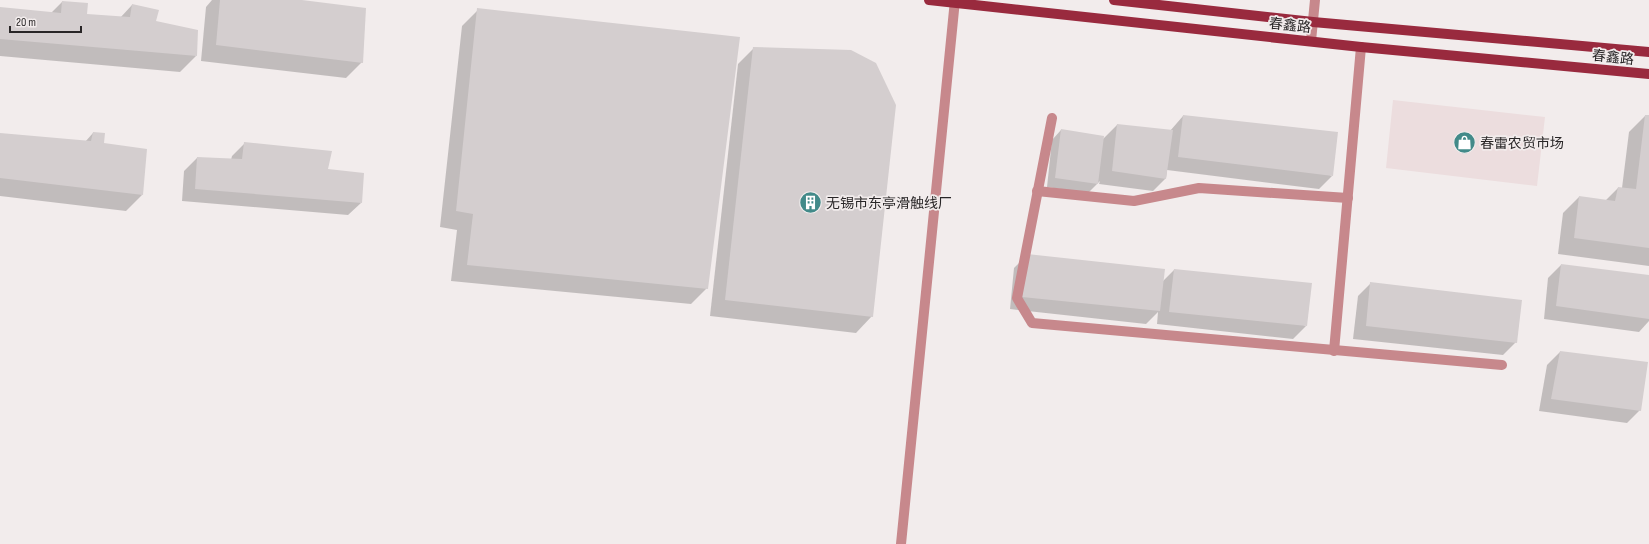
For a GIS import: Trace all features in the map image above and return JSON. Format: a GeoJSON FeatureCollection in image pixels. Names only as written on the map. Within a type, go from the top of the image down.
{"type":"FeatureCollection","features":[{"type":"Feature","properties":{"kind":"main road","name":"春鑫路"},"geometry":{"type":"LineString","coordinates":[[929,0],[955,1],[1311,42],[1649,74]]}},
{"type":"Feature","properties":{"kind":"main road","name":"春鑫路"},"geometry":{"type":"LineString","coordinates":[[1114,0],[1313,22],[1649,52]]}},
{"type":"Feature","properties":{"kind":"street"},"geometry":{"type":"LineString","coordinates":[[1311,42],[1315,0]]}},
{"type":"Feature","properties":{"kind":"street"},"geometry":{"type":"LineString","coordinates":[[901,544],[955,1]]}},
{"type":"Feature","properties":{"kind":"street"},"geometry":{"type":"LineString","coordinates":[[1334,351],[1360,47]]}},
{"type":"Feature","properties":{"kind":"street"},"geometry":{"type":"LineString","coordinates":[[1052,118],[1017,298],[1032,323],[1502,365]]}},
{"type":"Feature","properties":{"kind":"street"},"geometry":{"type":"LineString","coordinates":[[1037,191],[1134,201],[1198,188],[1348,198]]}},
{"type":"Feature","properties":{"kind":"shaded area","name":"春雷农贸市场"},"geometry":{"type":"Polygon","coordinates":[[[1393,100],[1545,117],[1537,186],[1386,168],[1393,100]]]}},
{"type":"Feature","properties":{"kind":"building"},"geometry":{"type":"Polygon","coordinates":[[[220,0],[302,0],[366,8],[363,63],[216,45],[220,0]]]}},
{"type":"Feature","properties":{"kind":"building"},"geometry":{"type":"Polygon","coordinates":[[[62,1],[88,3],[87,14],[130,17],[132,4],[159,10],[156,21],[198,30],[197,56],[0,39],[0,7],[61,13],[62,1]]]}},
{"type":"Feature","properties":{"kind":"building"},"geometry":{"type":"Polygon","coordinates":[[[477,8],[740,37],[708,289],[467,265],[473,214],[456,211],[477,8]]]}},
{"type":"Feature","properties":{"kind":"building","name":"无锡市东亭滑触线厂"},"geometry":{"type":"Polygon","coordinates":[[[753,47],[851,50],[876,63],[896,105],[873,317],[725,300],[753,47]]]}},
{"type":"Feature","properties":{"kind":"building"},"geometry":{"type":"Polygon","coordinates":[[[1183,115],[1338,132],[1333,176],[1178,157],[1183,115]]]}},
{"type":"Feature","properties":{"kind":"building"},"geometry":{"type":"Polygon","coordinates":[[[1645,115],[1649,115],[1649,248],[1574,238],[1579,196],[1615,201],[1618,187],[1636,189],[1645,115]]]}},
{"type":"Feature","properties":{"kind":"building"},"geometry":{"type":"Polygon","coordinates":[[[1117,124],[1173,130],[1166,179],[1112,171],[1117,124]]]}},
{"type":"Feature","properties":{"kind":"building"},"geometry":{"type":"Polygon","coordinates":[[[1061,129],[1104,136],[1098,184],[1055,178],[1061,129]]]}},
{"type":"Feature","properties":{"kind":"building"},"geometry":{"type":"Polygon","coordinates":[[[93,132],[105,133],[104,143],[147,149],[143,195],[0,178],[0,133],[91,141],[93,132]]]}},
{"type":"Feature","properties":{"kind":"building"},"geometry":{"type":"Polygon","coordinates":[[[244,142],[332,151],[328,169],[364,173],[362,203],[195,189],[197,157],[242,159],[244,142]]]}},
{"type":"Feature","properties":{"kind":"building"},"geometry":{"type":"Polygon","coordinates":[[[1027,254],[1165,269],[1160,311],[1022,297],[1027,254]]]}},
{"type":"Feature","properties":{"kind":"building"},"geometry":{"type":"Polygon","coordinates":[[[1561,264],[1649,275],[1649,319],[1556,306],[1561,264]]]}},
{"type":"Feature","properties":{"kind":"building"},"geometry":{"type":"Polygon","coordinates":[[[1174,269],[1312,283],[1307,326],[1169,312],[1174,269]]]}},
{"type":"Feature","properties":{"kind":"building"},"geometry":{"type":"Polygon","coordinates":[[[1370,282],[1522,300],[1517,343],[1366,326],[1370,282]]]}},
{"type":"Feature","properties":{"kind":"building"},"geometry":{"type":"Polygon","coordinates":[[[1560,351],[1648,362],[1641,411],[1551,399],[1560,351]]]}},
{"type":"Feature","properties":{"kind":"place","name":"春雷农贸市场"},"geometry":{"type":"Point","coordinates":[1465,143]}},
{"type":"Feature","properties":{"kind":"place","name":"无锡市东亭滑触线厂"},"geometry":{"type":"Point","coordinates":[811,203]}}]}
